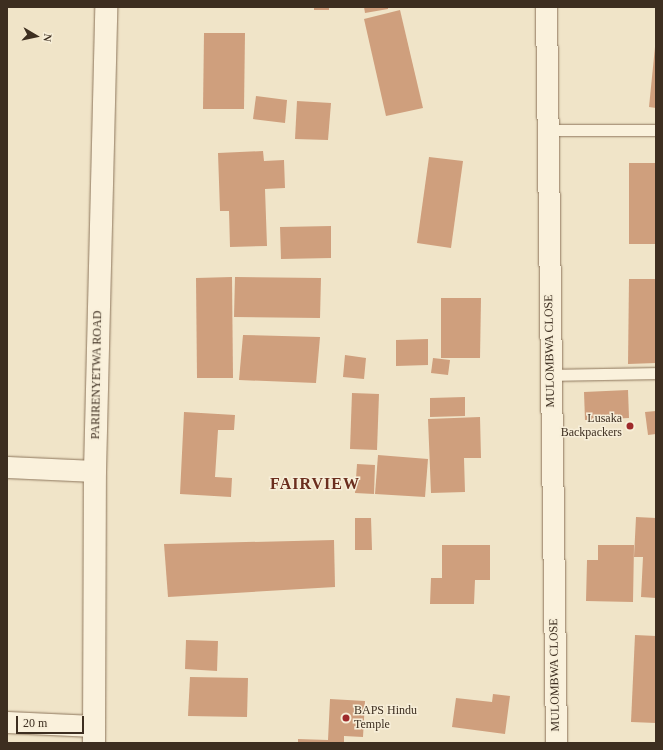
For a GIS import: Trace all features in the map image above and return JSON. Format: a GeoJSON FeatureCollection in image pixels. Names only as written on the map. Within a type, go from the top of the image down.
{"type":"FeatureCollection","features":[{"type":"Feature","properties":{"kind":"main road","name":"PARIRENYETWA ROAD"},"geometry":{"type":"LineString","coordinates":[[94,734],[95,471],[106,7]]}},
{"type":"Feature","properties":{"kind":"street","name":"MULOMBWA CLOSE"},"geometry":{"type":"LineString","coordinates":[[546,7],[556,743]]}},
{"type":"Feature","properties":{"kind":"street"},"geometry":{"type":"LineString","coordinates":[[7,467],[95,471]]}},
{"type":"Feature","properties":{"kind":"street"},"geometry":{"type":"LineString","coordinates":[[7,722],[94,734]]}},
{"type":"Feature","properties":{"kind":"lane"},"geometry":{"type":"LineString","coordinates":[[548,130],[656,130]]}},
{"type":"Feature","properties":{"kind":"lane"},"geometry":{"type":"LineString","coordinates":[[551,375],[656,373]]}},
{"type":"Feature","properties":{"kind":"building"},"geometry":{"type":"Polygon","coordinates":[[[314,7],[329,7],[329,10],[314,10],[314,7]]]}},
{"type":"Feature","properties":{"kind":"building"},"geometry":{"type":"Polygon","coordinates":[[[364,7],[388,7],[388,9],[365,13],[364,7]]]}},
{"type":"Feature","properties":{"kind":"building"},"geometry":{"type":"Polygon","coordinates":[[[400,10],[423,108],[386,116],[364,19],[400,10]]]}},
{"type":"Feature","properties":{"kind":"building"},"geometry":{"type":"Polygon","coordinates":[[[204,33],[245,33],[244,109],[203,109],[204,33]]]}},
{"type":"Feature","properties":{"kind":"building"},"geometry":{"type":"Polygon","coordinates":[[[656,47],[656,108],[649,107],[656,47]]]}},
{"type":"Feature","properties":{"kind":"building"},"geometry":{"type":"Polygon","coordinates":[[[256,96],[287,100],[285,123],[253,119],[256,96]]]}},
{"type":"Feature","properties":{"kind":"building"},"geometry":{"type":"Polygon","coordinates":[[[297,101],[331,103],[328,140],[295,139],[297,101]]]}},
{"type":"Feature","properties":{"kind":"building"},"geometry":{"type":"Polygon","coordinates":[[[263,151],[264,161],[284,160],[285,188],[265,189],[267,246],[230,247],[229,211],[220,211],[218,153],[263,151]]]}},
{"type":"Feature","properties":{"kind":"building"},"geometry":{"type":"Polygon","coordinates":[[[429,157],[463,161],[451,248],[417,243],[429,157]]]}},
{"type":"Feature","properties":{"kind":"building"},"geometry":{"type":"Polygon","coordinates":[[[629,163],[656,163],[656,244],[629,244],[629,163]]]}},
{"type":"Feature","properties":{"kind":"building"},"geometry":{"type":"Polygon","coordinates":[[[331,226],[331,258],[281,259],[280,227],[331,226]]]}},
{"type":"Feature","properties":{"kind":"building"},"geometry":{"type":"Polygon","coordinates":[[[232,277],[233,378],[197,378],[196,278],[232,277]]]}},
{"type":"Feature","properties":{"kind":"building"},"geometry":{"type":"Polygon","coordinates":[[[235,277],[321,278],[320,318],[234,317],[235,277]]]}},
{"type":"Feature","properties":{"kind":"building"},"geometry":{"type":"Polygon","coordinates":[[[629,279],[656,279],[656,363],[628,364],[629,279]]]}},
{"type":"Feature","properties":{"kind":"building"},"geometry":{"type":"Polygon","coordinates":[[[441,298],[481,298],[480,358],[441,358],[441,298]]]}},
{"type":"Feature","properties":{"kind":"building"},"geometry":{"type":"Polygon","coordinates":[[[243,335],[320,337],[316,383],[239,380],[243,335]]]}},
{"type":"Feature","properties":{"kind":"building"},"geometry":{"type":"Polygon","coordinates":[[[428,339],[428,365],[396,366],[396,340],[428,339]]]}},
{"type":"Feature","properties":{"kind":"building"},"geometry":{"type":"Polygon","coordinates":[[[345,355],[366,358],[364,379],[343,377],[345,355]]]}},
{"type":"Feature","properties":{"kind":"building"},"geometry":{"type":"Polygon","coordinates":[[[433,358],[450,360],[448,375],[431,373],[433,358]]]}},
{"type":"Feature","properties":{"kind":"building"},"geometry":{"type":"Polygon","coordinates":[[[628,390],[629,418],[585,420],[584,392],[628,390]]]}},
{"type":"Feature","properties":{"kind":"building"},"geometry":{"type":"Polygon","coordinates":[[[352,393],[379,394],[377,450],[350,449],[352,393]]]}},
{"type":"Feature","properties":{"kind":"building"},"geometry":{"type":"Polygon","coordinates":[[[465,397],[465,416],[430,417],[430,398],[465,397]]]}},
{"type":"Feature","properties":{"kind":"building"},"geometry":{"type":"Polygon","coordinates":[[[656,411],[656,434],[648,435],[645,412],[656,411]]]}},
{"type":"Feature","properties":{"kind":"building"},"geometry":{"type":"Polygon","coordinates":[[[184,412],[235,415],[234,430],[218,430],[215,477],[232,478],[231,497],[180,494],[184,412]]]}},
{"type":"Feature","properties":{"kind":"building"},"geometry":{"type":"Polygon","coordinates":[[[480,417],[481,458],[464,458],[465,492],[431,493],[428,419],[480,417]]]}},
{"type":"Feature","properties":{"kind":"building"},"geometry":{"type":"Polygon","coordinates":[[[378,455],[428,459],[425,497],[375,494],[378,455]]]}},
{"type":"Feature","properties":{"kind":"building"},"geometry":{"type":"Polygon","coordinates":[[[357,464],[375,465],[374,494],[355,493],[357,464]]]}},
{"type":"Feature","properties":{"kind":"building"},"geometry":{"type":"Polygon","coordinates":[[[636,517],[656,518],[656,598],[641,597],[643,557],[634,557],[636,517]]]}},
{"type":"Feature","properties":{"kind":"building"},"geometry":{"type":"Polygon","coordinates":[[[355,518],[371,518],[372,550],[355,550],[355,518]]]}},
{"type":"Feature","properties":{"kind":"building"},"geometry":{"type":"Polygon","coordinates":[[[334,540],[335,587],[168,597],[164,544],[334,540]]]}},
{"type":"Feature","properties":{"kind":"building"},"geometry":{"type":"Polygon","coordinates":[[[442,545],[490,545],[490,580],[475,580],[474,604],[430,604],[431,578],[442,578],[442,545]]]}},
{"type":"Feature","properties":{"kind":"building"},"geometry":{"type":"Polygon","coordinates":[[[598,545],[634,545],[633,602],[586,601],[587,560],[598,560],[598,545]]]}},
{"type":"Feature","properties":{"kind":"building"},"geometry":{"type":"Polygon","coordinates":[[[635,635],[656,636],[656,723],[631,722],[635,635]]]}},
{"type":"Feature","properties":{"kind":"building"},"geometry":{"type":"Polygon","coordinates":[[[186,640],[218,641],[217,671],[185,669],[186,640]]]}},
{"type":"Feature","properties":{"kind":"building"},"geometry":{"type":"Polygon","coordinates":[[[190,677],[248,678],[247,717],[188,716],[190,677]]]}},
{"type":"Feature","properties":{"kind":"building"},"geometry":{"type":"Polygon","coordinates":[[[493,694],[510,696],[505,734],[452,727],[456,698],[492,702],[493,694]]]}},
{"type":"Feature","properties":{"kind":"building","name":"BAPS Hindu Temple"},"geometry":{"type":"Polygon","coordinates":[[[330,699],[365,701],[363,737],[344,736],[344,743],[298,743],[298,739],[328,740],[330,699]]]}},
{"type":"Feature","properties":{"kind":"place","name":"Lusaka Backpackers"},"geometry":{"type":"Point","coordinates":[630,426]}},
{"type":"Feature","properties":{"kind":"place","name":"BAPS Hindu Temple"},"geometry":{"type":"Point","coordinates":[346,718]}},
{"type":"Feature","properties":{"kind":"district","name":"FAIRVIEW"},"geometry":{"type":"Point","coordinates":[315,484]}}]}
